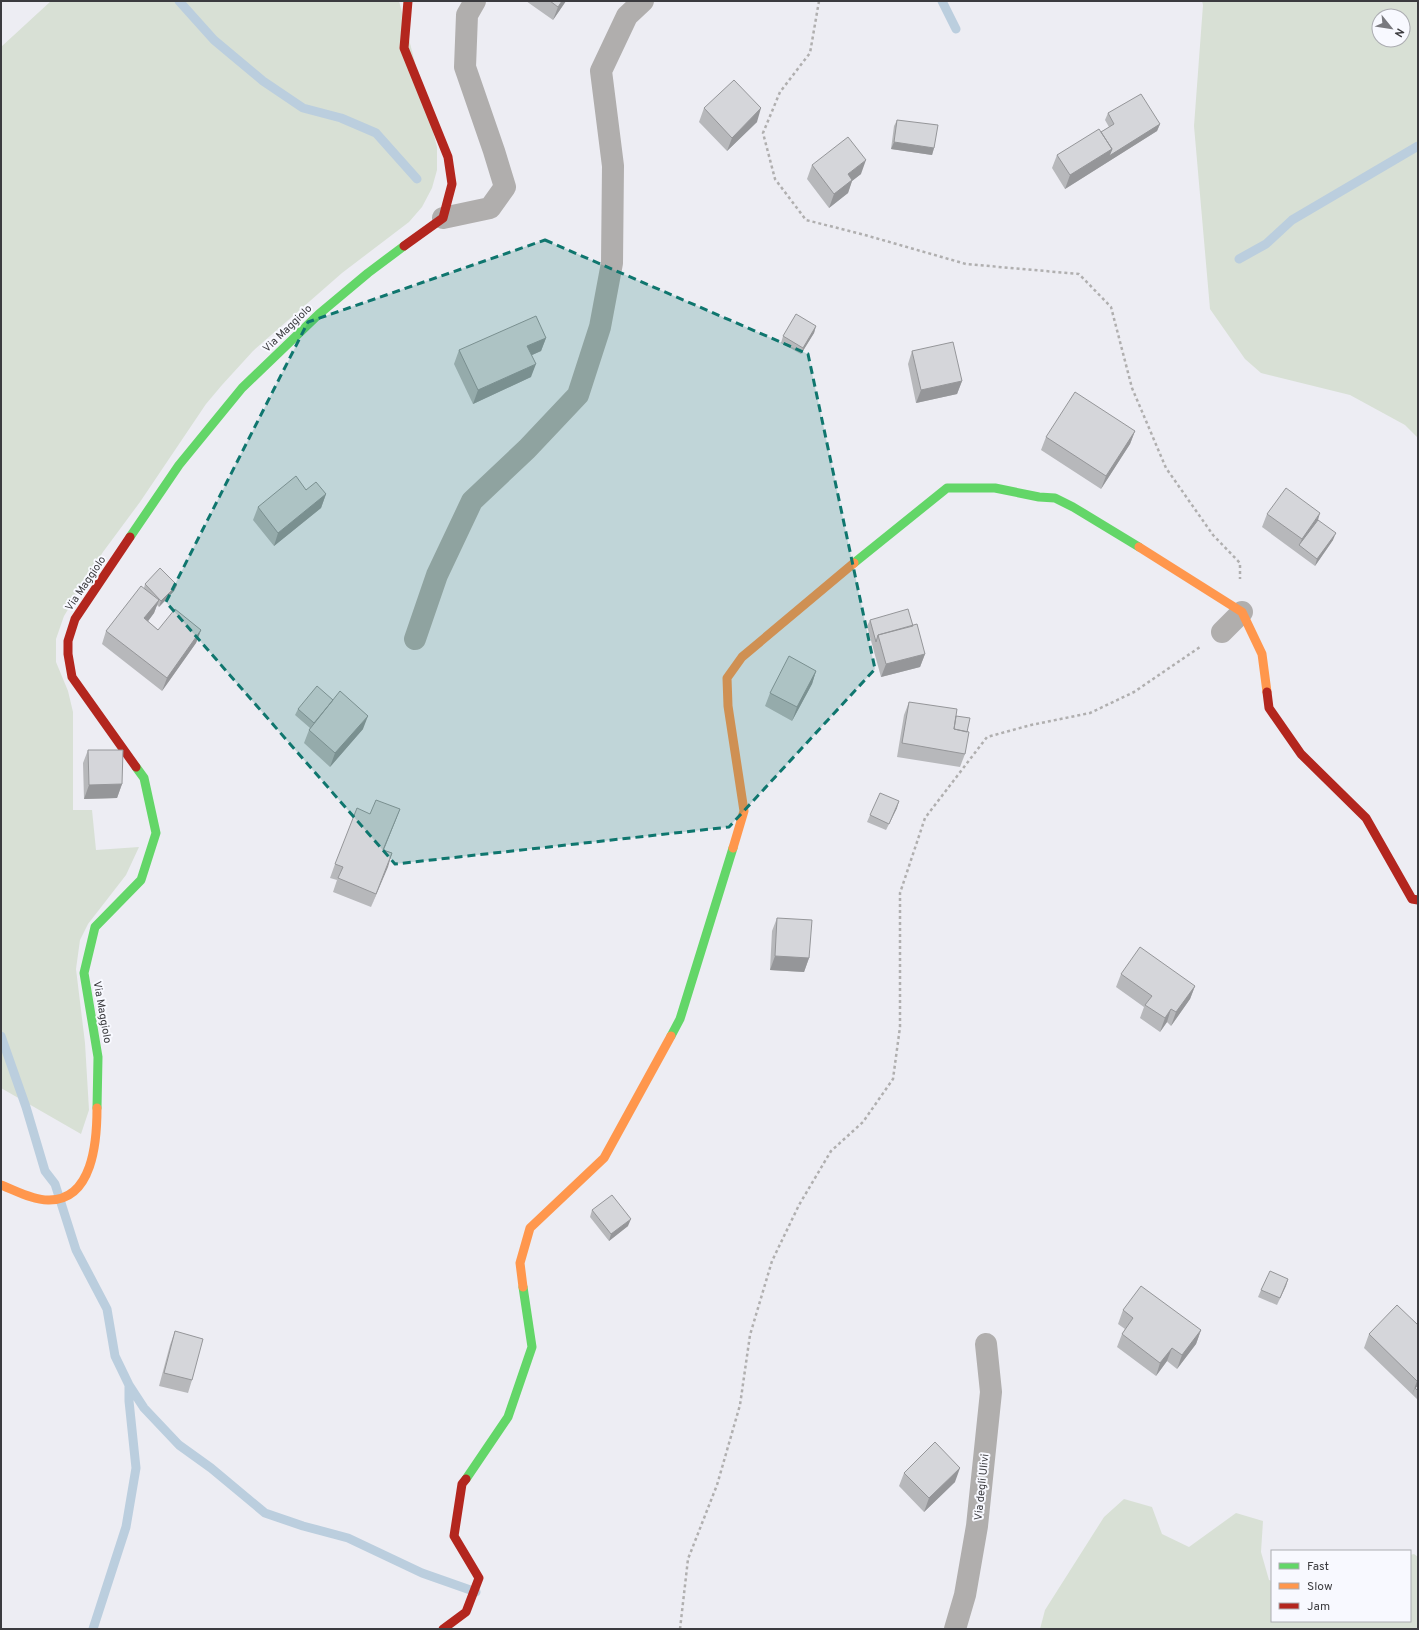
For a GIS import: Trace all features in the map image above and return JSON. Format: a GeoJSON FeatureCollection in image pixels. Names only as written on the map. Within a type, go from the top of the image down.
{"type":"FeatureCollection","features":[{"type":"Feature","properties":{"kind":"street"},"geometry":{"type":"LineString","coordinates":[[408,1],[404,48],[448,157],[452,184],[443,218],[490,208],[505,187],[465,67],[467,15],[474,1]]}},
{"type":"Feature","properties":{"kind":"street"},"geometry":{"type":"LineString","coordinates":[[415,639],[437,575],[472,501],[527,449],[578,395],[600,327],[612,263],[613,166],[601,71],[627,16],[643,1]]}},
{"type":"Feature","properties":{"kind":"street","name":"Via Maggiolo"},"geometry":{"type":"LineString","coordinates":[[1,1185],[34,1197],[47,1200],[60,1199],[71,1194],[81,1185],[87,1174],[97,1134],[98,1057],[84,973],[96,927],[141,880],[156,833],[144,778],[72,677],[67,658],[68,638],[75,619],[179,464],[242,388],[319,314],[368,273],[443,218]]}},
{"type":"Feature","properties":{"kind":"street"},"geometry":{"type":"LineString","coordinates":[[443,1629],[466,1612],[479,1578],[454,1536],[462,1484],[508,1417],[532,1347],[520,1263],[530,1228],[604,1158],[680,1018],[744,811],[728,706],[727,678],[742,657],[876,544],[947,488],[995,488],[1038,497],[1055,498],[1125,538],[1242,612],[1262,654],[1269,708],[1301,754],[1366,818],[1412,899],[1418,900]]}},
{"type":"Feature","properties":{"kind":"street"},"geometry":{"type":"LineString","coordinates":[[1222,632],[1242,612]]}},
{"type":"Feature","properties":{"kind":"street","name":"Via degli Ulivi"},"geometry":{"type":"LineString","coordinates":[[955,1629],[965,1595],[977,1526],[991,1392],[986,1344]]}},
{"type":"Feature","properties":{"kind":"path"},"geometry":{"type":"LineString","coordinates":[[819,1],[810,53],[780,92],[762,133],[775,179],[806,220],[966,264],[1079,274],[1111,307],[1132,388],[1166,468],[1213,535],[1240,563],[1242,612]]}},
{"type":"Feature","properties":{"kind":"path"},"geometry":{"type":"LineString","coordinates":[[680,1629],[688,1559],[717,1486],[740,1405],[750,1335],[772,1261],[799,1205],[831,1151],[863,1122],[893,1079],[900,1027],[900,893],[925,818],[987,737],[1030,725],[1090,714],[1134,692],[1222,632]]}},
{"type":"Feature","properties":{"kind":"highlighted area"},"geometry":{"type":"Polygon","coordinates":[[[545,240],[808,354],[875,669],[729,827],[395,864],[166,602],[308,322],[545,240]]]}},
{"type":"Feature","properties":{"kind":"shaded area"},"geometry":{"type":"Polygon","coordinates":[[[51,1],[399,1],[437,147],[437,170],[432,188],[422,207],[409,222],[342,273],[253,351],[222,385],[206,404],[140,502],[103,552],[64,616],[56,639],[56,662],[68,691],[73,712],[73,810],[92,810],[96,850],[139,847],[126,875],[88,924],[80,940],[76,969],[85,1043],[89,1110],[81,1134],[1,1088],[1,47],[51,1]]]}},
{"type":"Feature","properties":{"kind":"shaded area"},"geometry":{"type":"Polygon","coordinates":[[[1202,1],[1418,1],[1418,438],[1405,425],[1350,395],[1261,373],[1245,359],[1210,309],[1194,126],[1203,5],[1202,1]]]}},
{"type":"Feature","properties":{"kind":"shaded area"},"geometry":{"type":"Polygon","coordinates":[[[1124,1499],[1152,1507],[1162,1534],[1189,1547],[1236,1513],[1263,1521],[1261,1552],[1269,1580],[1271,1581],[1271,1622],[1411,1622],[1411,1555],[1414,1554],[1418,1557],[1418,1629],[1040,1629],[1045,1610],[1104,1517],[1124,1499]]]}},
{"type":"Feature","properties":{"kind":"building"},"geometry":{"type":"Polygon","coordinates":[[[550,1],[562,1],[558,7],[550,1]]]}},
{"type":"Feature","properties":{"kind":"building"},"geometry":{"type":"Polygon","coordinates":[[[734,80],[761,108],[732,138],[704,108],[734,80]]]}},
{"type":"Feature","properties":{"kind":"building"},"geometry":{"type":"Polygon","coordinates":[[[1141,94],[1160,124],[1109,156],[1112,149],[1101,132],[1114,124],[1108,113],[1141,94]]]}},
{"type":"Feature","properties":{"kind":"building"},"geometry":{"type":"Polygon","coordinates":[[[897,120],[938,125],[934,148],[894,142],[897,120]]]}},
{"type":"Feature","properties":{"kind":"building"},"geometry":{"type":"Polygon","coordinates":[[[1099,129],[1112,149],[1070,175],[1057,155],[1099,129]]]}},
{"type":"Feature","properties":{"kind":"building"},"geometry":{"type":"Polygon","coordinates":[[[848,137],[866,160],[848,174],[852,180],[834,194],[812,165],[848,137]]]}},
{"type":"Feature","properties":{"kind":"building"},"geometry":{"type":"Polygon","coordinates":[[[796,314],[816,326],[803,348],[783,336],[796,314]]]}},
{"type":"Feature","properties":{"kind":"building"},"geometry":{"type":"Polygon","coordinates":[[[536,316],[546,338],[527,346],[536,364],[478,390],[459,350],[536,316]]]}},
{"type":"Feature","properties":{"kind":"building"},"geometry":{"type":"Polygon","coordinates":[[[953,342],[962,381],[921,390],[912,351],[953,342]]]}},
{"type":"Feature","properties":{"kind":"building"},"geometry":{"type":"Polygon","coordinates":[[[1075,392],[1135,431],[1106,476],[1046,437],[1075,392]]]}},
{"type":"Feature","properties":{"kind":"building"},"geometry":{"type":"Polygon","coordinates":[[[296,476],[306,490],[316,482],[326,494],[278,533],[258,507],[296,476]]]}},
{"type":"Feature","properties":{"kind":"building"},"geometry":{"type":"Polygon","coordinates":[[[1286,488],[1320,513],[1302,539],[1267,514],[1286,488]]]}},
{"type":"Feature","properties":{"kind":"building"},"geometry":{"type":"Polygon","coordinates":[[[1318,520],[1336,533],[1317,559],[1299,545],[1318,520]]]}},
{"type":"Feature","properties":{"kind":"building"},"geometry":{"type":"Polygon","coordinates":[[[160,568],[177,585],[161,601],[145,584],[160,568]]]}},
{"type":"Feature","properties":{"kind":"building"},"geometry":{"type":"Polygon","coordinates":[[[141,586],[159,600],[144,618],[158,630],[175,609],[201,630],[167,678],[106,631],[141,586]]]}},
{"type":"Feature","properties":{"kind":"building"},"geometry":{"type":"Polygon","coordinates":[[[908,609],[913,626],[878,635],[876,642],[870,620],[908,609]]]}},
{"type":"Feature","properties":{"kind":"building"},"geometry":{"type":"Polygon","coordinates":[[[917,624],[925,654],[886,664],[878,635],[917,624]]]}},
{"type":"Feature","properties":{"kind":"building"},"geometry":{"type":"Polygon","coordinates":[[[789,656],[816,671],[797,707],[770,693],[789,656]]]}},
{"type":"Feature","properties":{"kind":"building"},"geometry":{"type":"Polygon","coordinates":[[[317,686],[333,700],[314,723],[298,709],[317,686]]]}},
{"type":"Feature","properties":{"kind":"building"},"geometry":{"type":"Polygon","coordinates":[[[340,691],[368,716],[335,753],[309,730],[340,691]]]}},
{"type":"Feature","properties":{"kind":"building"},"geometry":{"type":"Polygon","coordinates":[[[909,702],[957,709],[954,729],[969,732],[965,754],[902,743],[909,702]]]}},
{"type":"Feature","properties":{"kind":"building"},"geometry":{"type":"Polygon","coordinates":[[[956,716],[970,718],[967,732],[954,729],[956,716]]]}},
{"type":"Feature","properties":{"kind":"building"},"geometry":{"type":"Polygon","coordinates":[[[88,750],[123,750],[122,784],[89,785],[88,750]]]}},
{"type":"Feature","properties":{"kind":"building"},"geometry":{"type":"Polygon","coordinates":[[[880,793],[899,801],[889,824],[870,815],[880,793]]]}},
{"type":"Feature","properties":{"kind":"building"},"geometry":{"type":"Polygon","coordinates":[[[376,800],[400,809],[383,850],[392,853],[376,894],[338,878],[343,867],[335,864],[357,808],[370,814],[376,800]]]}},
{"type":"Feature","properties":{"kind":"building"},"geometry":{"type":"Polygon","coordinates":[[[777,918],[812,920],[809,958],[775,956],[777,918]]]}},
{"type":"Feature","properties":{"kind":"building"},"geometry":{"type":"Polygon","coordinates":[[[1140,947],[1195,986],[1176,1012],[1171,1009],[1165,1018],[1145,1005],[1152,996],[1121,974],[1140,947]]]}},
{"type":"Feature","properties":{"kind":"building"},"geometry":{"type":"Polygon","coordinates":[[[612,1195],[631,1219],[611,1234],[592,1210],[612,1195]]]}},
{"type":"Feature","properties":{"kind":"building"},"geometry":{"type":"Polygon","coordinates":[[[1270,1271],[1288,1279],[1280,1298],[1261,1290],[1270,1271]]]}},
{"type":"Feature","properties":{"kind":"building"},"geometry":{"type":"Polygon","coordinates":[[[1141,1286],[1201,1330],[1182,1355],[1172,1348],[1160,1363],[1122,1334],[1133,1318],[1123,1310],[1141,1286]]]}},
{"type":"Feature","properties":{"kind":"building"},"geometry":{"type":"Polygon","coordinates":[[[1397,1305],[1418,1325],[1417,1381],[1369,1334],[1397,1305]]]}},
{"type":"Feature","properties":{"kind":"building"},"geometry":{"type":"Polygon","coordinates":[[[175,1331],[203,1339],[192,1380],[164,1373],[175,1331]]]}},
{"type":"Feature","properties":{"kind":"building"},"geometry":{"type":"Polygon","coordinates":[[[935,1442],[960,1468],[929,1498],[904,1473],[935,1442]]]}},
{"type":"Feature","properties":{"kind":"waterway"},"geometry":{"type":"LineString","coordinates":[[179,1],[214,40],[263,81],[303,108],[341,118],[376,133],[417,179]]}},
{"type":"Feature","properties":{"kind":"waterway"},"geometry":{"type":"LineString","coordinates":[[942,1],[956,29]]}},
{"type":"Feature","properties":{"kind":"waterway"},"geometry":{"type":"LineString","coordinates":[[1239,259],[1266,244],[1292,220],[1418,146]]}},
{"type":"Feature","properties":{"kind":"waterway"},"geometry":{"type":"LineString","coordinates":[[1,1036],[26,1107],[45,1171],[55,1184],[76,1250],[107,1309],[115,1356],[129,1385],[144,1408],[179,1445],[211,1468],[265,1513],[303,1526],[348,1538],[422,1573],[476,1592]]}},
{"type":"Feature","properties":{"kind":"waterway"},"geometry":{"type":"LineString","coordinates":[[93,1629],[126,1527],[136,1468],[129,1401],[129,1385]]}},
{"type":"Feature","properties":{"kind":"traffic: fast"},"geometry":{"type":"LineString","coordinates":[[130,537],[179,465],[242,388],[319,314],[368,273],[404,246]]}},
{"type":"Feature","properties":{"kind":"traffic: fast"},"geometry":{"type":"LineString","coordinates":[[854,563],[947,488],[995,488],[1039,497],[1055,498],[1073,507],[1139,547]]}},
{"type":"Feature","properties":{"kind":"traffic: fast"},"geometry":{"type":"LineString","coordinates":[[97,1108],[98,1057],[84,973],[95,927],[141,880],[156,833],[144,778],[136,767]]}},
{"type":"Feature","properties":{"kind":"traffic: fast"},"geometry":{"type":"LineString","coordinates":[[671,1036],[680,1019],[733,848]]}},
{"type":"Feature","properties":{"kind":"traffic: fast"},"geometry":{"type":"LineString","coordinates":[[466,1479],[508,1417],[532,1347],[523,1287]]}},
{"type":"Feature","properties":{"kind":"traffic: slow"},"geometry":{"type":"LineString","coordinates":[[1139,547],[1242,612],[1262,654],[1267,692]]}},
{"type":"Feature","properties":{"kind":"traffic: slow"},"geometry":{"type":"LineString","coordinates":[[733,848],[744,811],[728,706],[727,678],[742,657],[854,563]]}},
{"type":"Feature","properties":{"kind":"traffic: slow"},"geometry":{"type":"LineString","coordinates":[[523,1287],[520,1263],[530,1228],[604,1158],[671,1036]]}},
{"type":"Feature","properties":{"kind":"traffic: slow"},"geometry":{"type":"LineString","coordinates":[[1,1185],[30,1197],[42,1200],[63,1198],[75,1191],[83,1180],[89,1167],[93,1152],[96,1136],[97,1108]]}},
{"type":"Feature","properties":{"kind":"traffic: jam"},"geometry":{"type":"LineString","coordinates":[[404,246],[443,218],[452,184],[448,157],[404,48],[408,1]]}},
{"type":"Feature","properties":{"kind":"traffic: jam"},"geometry":{"type":"LineString","coordinates":[[130,537],[75,619],[68,641],[68,654],[72,677],[136,767]]}},
{"type":"Feature","properties":{"kind":"traffic: jam"},"geometry":{"type":"LineString","coordinates":[[1267,692],[1269,708],[1301,754],[1366,818],[1412,899],[1418,900]]}},
{"type":"Feature","properties":{"kind":"traffic: jam"},"geometry":{"type":"LineString","coordinates":[[443,1629],[466,1612],[479,1578],[454,1536],[462,1484],[466,1479]]}}]}
